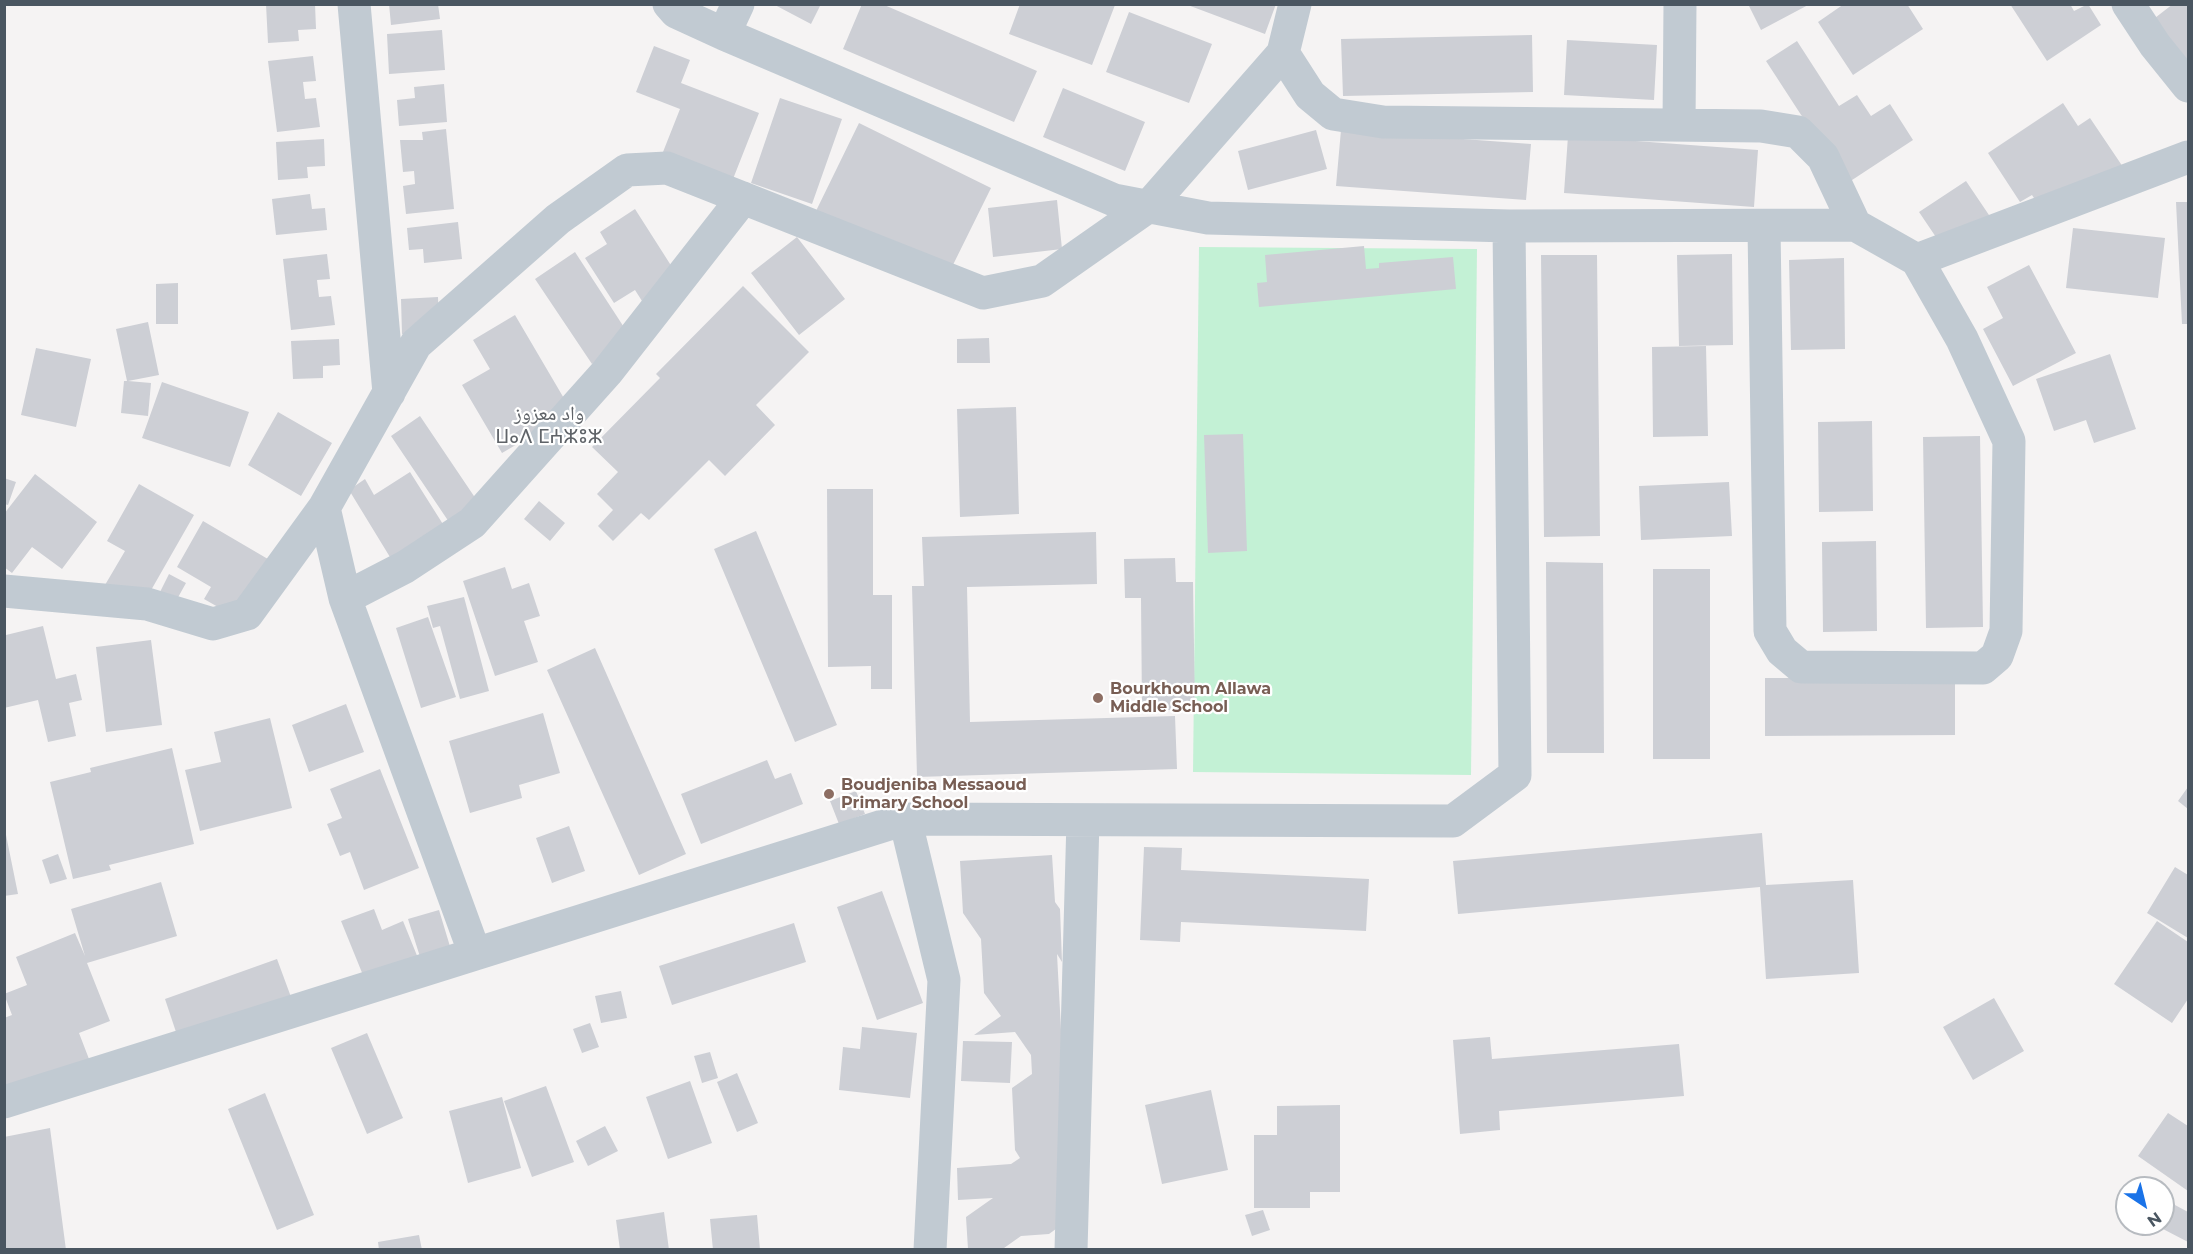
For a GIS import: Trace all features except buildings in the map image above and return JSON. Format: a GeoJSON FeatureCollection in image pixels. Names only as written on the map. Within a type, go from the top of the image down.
{"type":"FeatureCollection","features":[{"type":"Feature","properties":{"kind":"street"},"geometry":{"type":"LineString","coordinates":[[354,4],[389,393]]}},
{"type":"Feature","properties":{"kind":"street"},"geometry":{"type":"LineString","coordinates":[[669,4],[676,12],[724,34],[1114,200],[1208,218],[1509,226],[1764,228],[1855,225],[1917,260],[1962,339],[2009,441],[2006,631],[1997,656],[1983,668],[1801,667],[1782,651],[1770,631],[1764,228]]}},
{"type":"Feature","properties":{"kind":"street"},"geometry":{"type":"LineString","coordinates":[[724,34],[738,4]]}},
{"type":"Feature","properties":{"kind":"street"},"geometry":{"type":"LineString","coordinates":[[4,591],[147,604],[213,624],[248,614],[324,508],[416,344],[558,219],[627,170],[667,168],[983,293],[1042,281],[1149,206],[1283,53],[1295,4]]}},
{"type":"Feature","properties":{"kind":"street"},"geometry":{"type":"LineString","coordinates":[[1679,125],[1680,4]]}},
{"type":"Feature","properties":{"kind":"street"},"geometry":{"type":"LineString","coordinates":[[2128,4],[2155,45],[2188,86]]}},
{"type":"Feature","properties":{"kind":"street"},"geometry":{"type":"LineString","coordinates":[[1283,53],[1310,95],[1333,114],[1383,122],[1761,126],[1798,132],[1823,157],[1855,225]]}},
{"type":"Feature","properties":{"kind":"street"},"geometry":{"type":"LineString","coordinates":[[1917,260],[2188,158]]}},
{"type":"Feature","properties":{"kind":"street"},"geometry":{"type":"LineString","coordinates":[[345,598],[405,567],[472,523],[607,372],[743,198]]}},
{"type":"Feature","properties":{"kind":"street"},"geometry":{"type":"LineString","coordinates":[[4,1102],[905,819],[1454,821],[1515,776],[1509,226]]}},
{"type":"Feature","properties":{"kind":"street"},"geometry":{"type":"LineString","coordinates":[[324,508],[345,598],[475,954]]}},
{"type":"Feature","properties":{"kind":"street"},"geometry":{"type":"LineString","coordinates":[[905,819],[944,980],[930,1250]]}},
{"type":"Feature","properties":{"kind":"street"},"geometry":{"type":"LineString","coordinates":[[1071,1250],[1083,820]]}},
{"type":"Feature","properties":{"kind":"green space"},"geometry":{"type":"Polygon","coordinates":[[[1199,247],[1477,249],[1471,775],[1193,772],[1199,247]]]}},
{"type":"Feature","properties":{"kind":"place","name":"Bourkhoum Allawa Middle School"},"geometry":{"type":"Point","coordinates":[1098,698]}},
{"type":"Feature","properties":{"kind":"place","name":"Boudjeniba Messaoud Primary School"},"geometry":{"type":"Point","coordinates":[829,794]}},
{"type":"Feature","properties":{"kind":"district","name":"واد معزوز ⵡⴰⴷ ⵎⵄⵣⵓⵣ"},"geometry":{"type":"Point","coordinates":[549,426]}}]}
